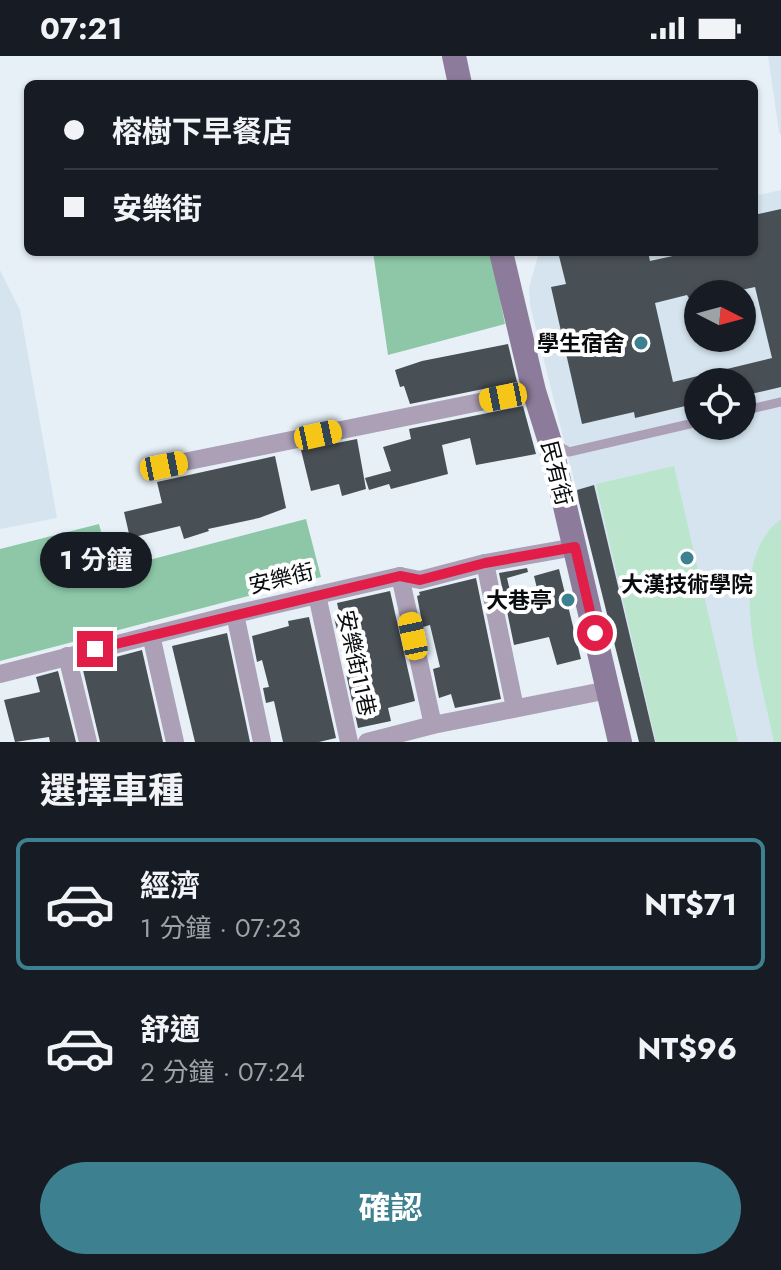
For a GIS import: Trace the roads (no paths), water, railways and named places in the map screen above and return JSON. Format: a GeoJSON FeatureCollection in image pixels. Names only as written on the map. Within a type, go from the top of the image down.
{"type":"FeatureCollection","features":[{"type":"Feature","properties":{"kind":"street"},"geometry":{"type":"LineString","coordinates":[[454,56],[459,80]]}},
{"type":"Feature","properties":{"kind":"street","name":"民有街"},"geometry":{"type":"LineString","coordinates":[[502,256],[534,391],[550,442],[620,742]]}},
{"type":"Feature","properties":{"kind":"street"},"geometry":{"type":"LineString","coordinates":[[164,466],[534,391]]}},
{"type":"Feature","properties":{"kind":"street","name":"安樂街"},"geometry":{"type":"LineString","coordinates":[[0,674],[400,576],[420,580],[485,563],[575,547]]}},
{"type":"Feature","properties":{"kind":"street"},"geometry":{"type":"LineString","coordinates":[[485,563],[515,708]]}},
{"type":"Feature","properties":{"kind":"street"},"geometry":{"type":"LineString","coordinates":[[400,576],[433,725]]}},
{"type":"Feature","properties":{"kind":"street","name":"安樂街11巷"},"geometry":{"type":"LineString","coordinates":[[317,595],[349,742]]}},
{"type":"Feature","properties":{"kind":"street"},"geometry":{"type":"LineString","coordinates":[[235,614],[262,742]]}},
{"type":"Feature","properties":{"kind":"street"},"geometry":{"type":"LineString","coordinates":[[151,635],[175,742]]}},
{"type":"Feature","properties":{"kind":"street"},"geometry":{"type":"LineString","coordinates":[[67,656],[88,742]]}},
{"type":"Feature","properties":{"kind":"street"},"geometry":{"type":"LineString","coordinates":[[367,742],[433,725],[608,690]]}},
{"type":"Feature","properties":{"kind":"lane"},"geometry":{"type":"LineString","coordinates":[[756,408],[781,402]]}},
{"type":"Feature","properties":{"kind":"lane"},"geometry":{"type":"LineString","coordinates":[[550,442],[569,452],[684,425]]}},
{"type":"Feature","properties":{"kind":"place","name":"學生宿舍"},"geometry":{"type":"Point","coordinates":[641,343]}},
{"type":"Feature","properties":{"kind":"place","name":"大漢技術學院"},"geometry":{"type":"Point","coordinates":[687,558]}},
{"type":"Feature","properties":{"kind":"place","name":"大巷亭"},"geometry":{"type":"Point","coordinates":[568,600]}}]}
